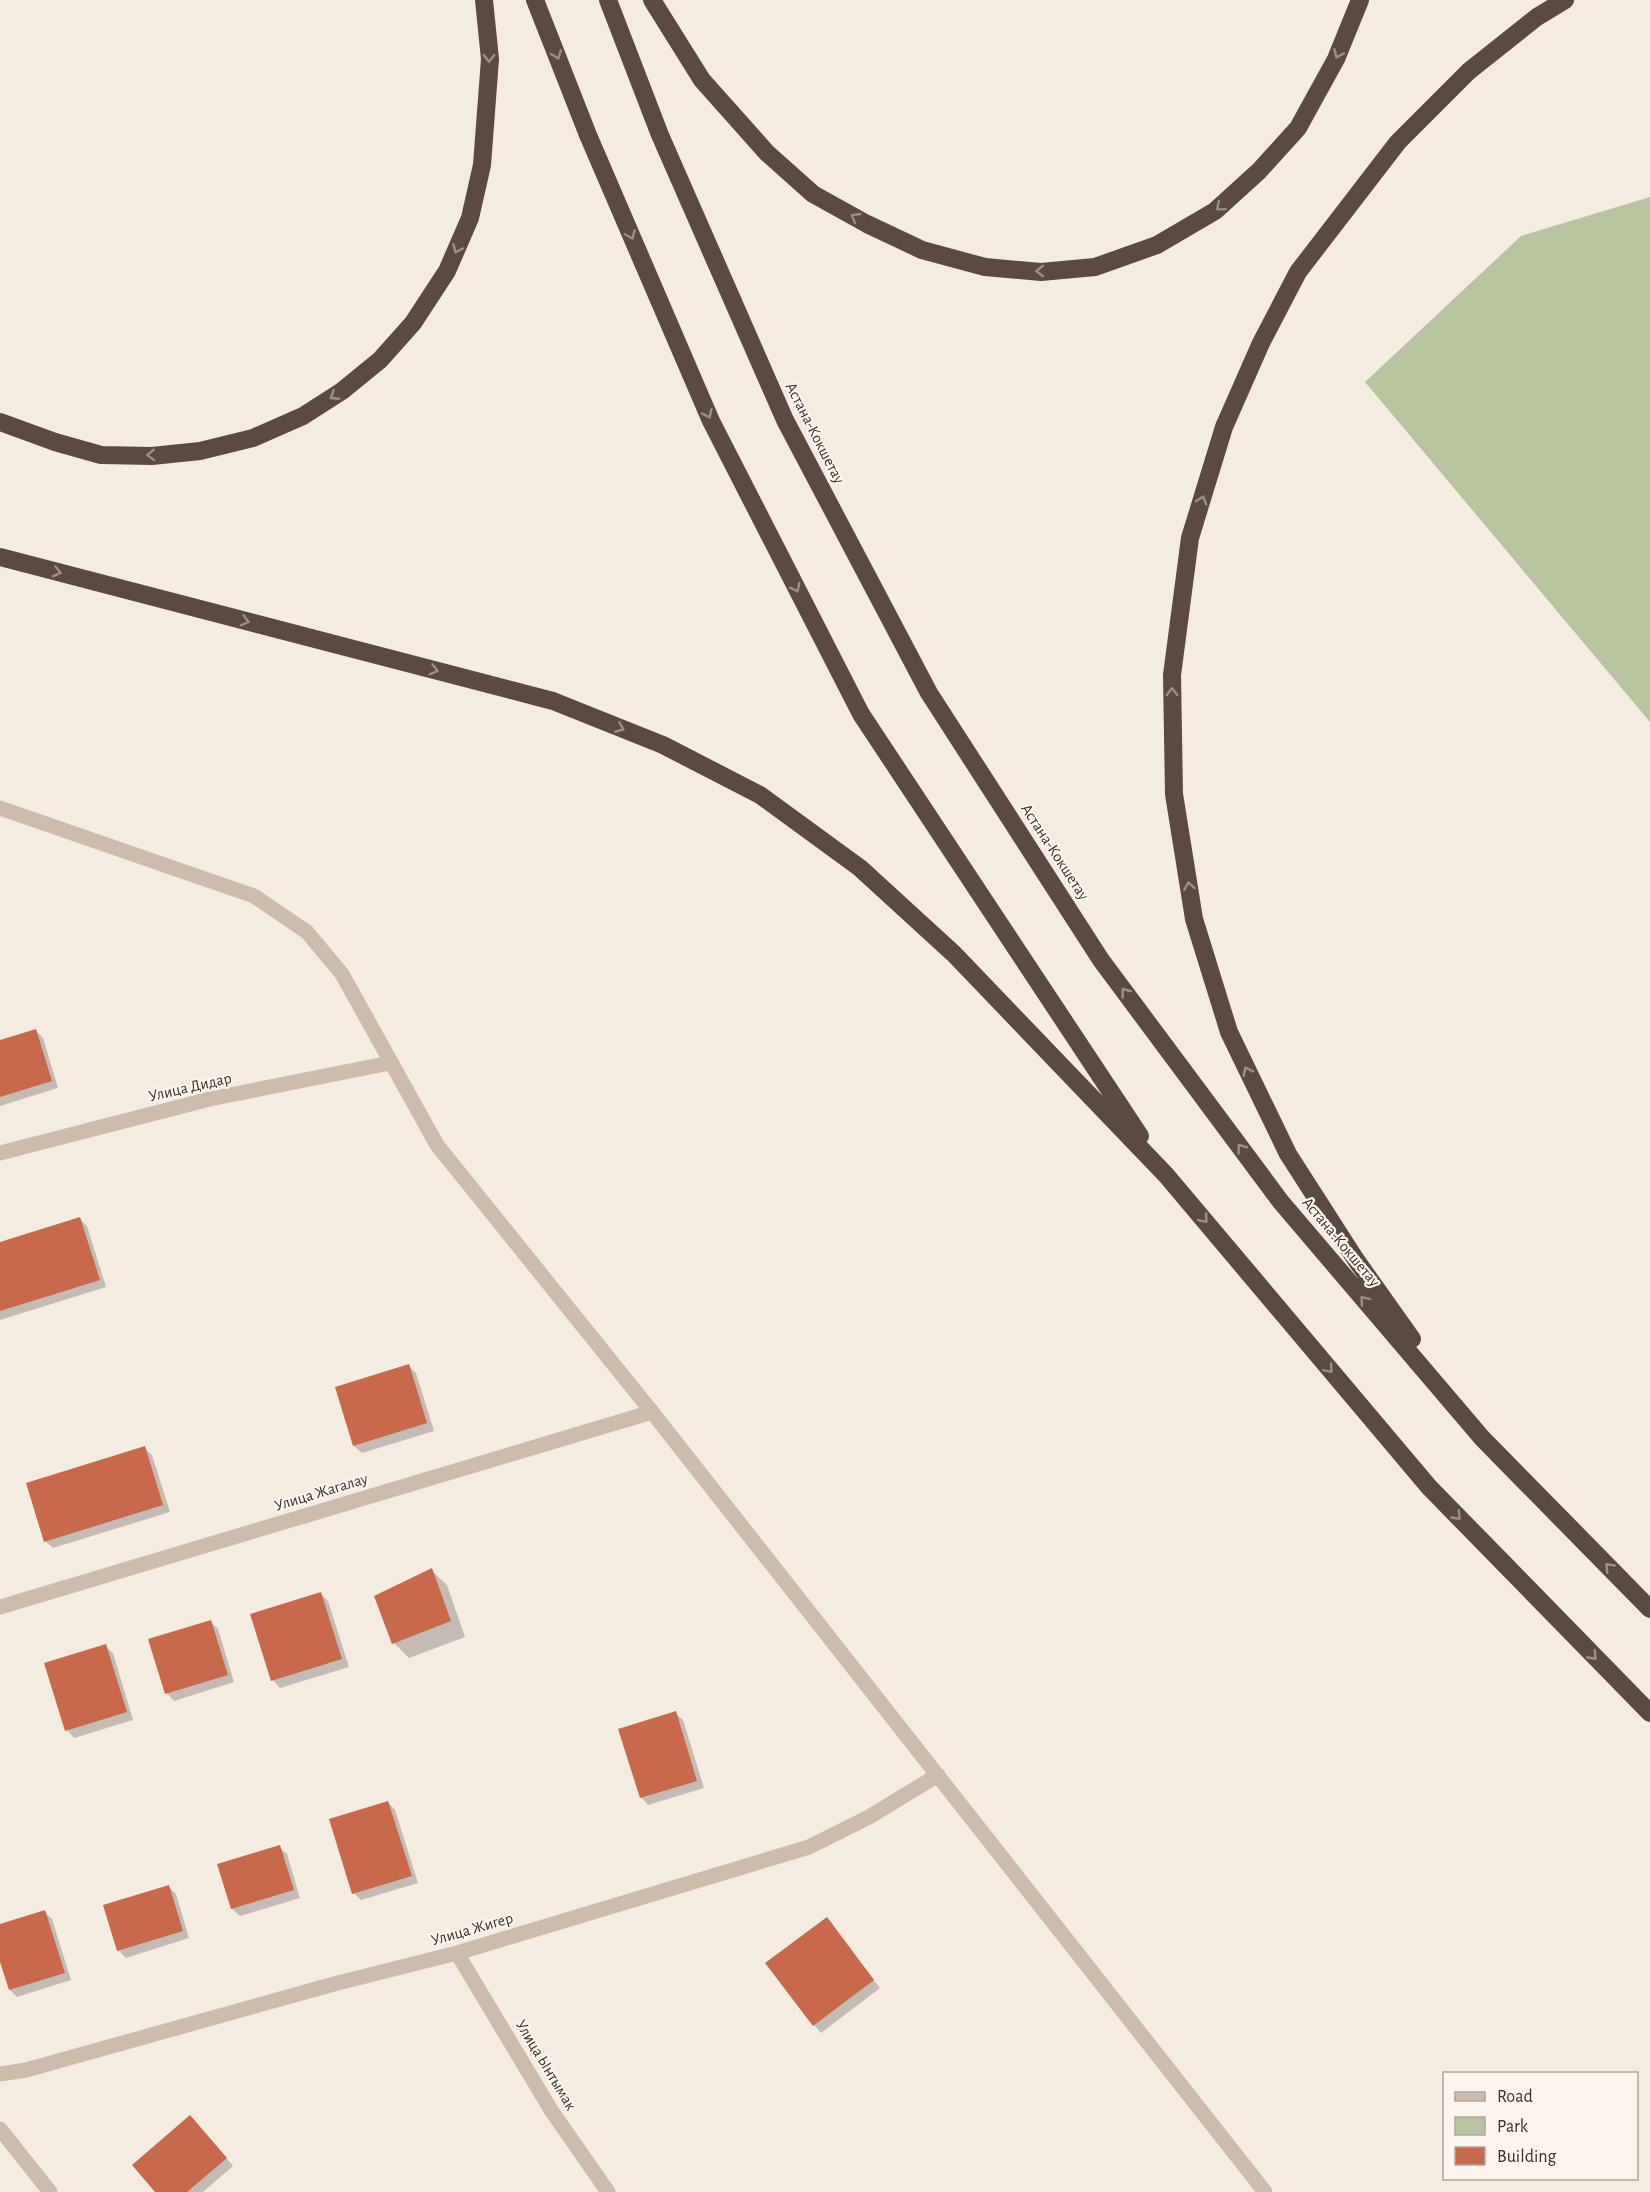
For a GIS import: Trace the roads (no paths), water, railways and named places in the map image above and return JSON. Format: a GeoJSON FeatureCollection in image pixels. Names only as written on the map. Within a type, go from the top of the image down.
{"type":"FeatureCollection","features":[{"type":"Feature","properties":{"kind":"highway"},"geometry":{"type":"LineString","coordinates":[[0,422],[55,442],[101,455],[152,456],[200,451],[253,438],[303,416],[342,391],[380,360],[413,323],[441,280],[470,218],[482,165],[490,59],[484,0]]}},
{"type":"Feature","properties":{"kind":"highway"},"geometry":{"type":"LineString","coordinates":[[536,0],[588,135],[711,421],[861,714],[1166,1175]]}},
{"type":"Feature","properties":{"kind":"highway","name":"Астана-Кокшетау"},"geometry":{"type":"LineString","coordinates":[[608,0],[660,135],[785,420],[929,693],[1101,960],[1281,1202],[1482,1438],[1650,1609]]}},
{"type":"Feature","properties":{"kind":"highway"},"geometry":{"type":"LineString","coordinates":[[652,0],[702,80],[767,153],[813,194],[867,224],[922,250],[986,267],[1041,272],[1095,267],[1116,260],[1157,245],[1215,211],[1259,171],[1298,128],[1336,59],[1360,0]]}},
{"type":"Feature","properties":{"kind":"highway"},"geometry":{"type":"LineString","coordinates":[[1482,1438],[1356,1260],[1288,1154],[1228,1032],[1194,919],[1176,805],[1172,675],[1190,538],[1224,427],[1262,343],[1298,272],[1398,142],[1469,71],[1537,17],[1565,0]]}},
{"type":"Feature","properties":{"kind":"highway"},"geometry":{"type":"LineString","coordinates":[[0,557],[553,701],[663,745],[760,795],[860,868],[954,954],[1166,1175],[1429,1487],[1650,1713]]}},
{"type":"Feature","properties":{"kind":"street"},"geometry":{"type":"LineString","coordinates":[[0,808],[254,896],[307,933],[342,974],[437,1145],[652,1412],[1265,2192]]}},
{"type":"Feature","properties":{"kind":"street","name":"Улица Дидар"},"geometry":{"type":"LineString","coordinates":[[0,1153],[210,1099],[390,1064]]}},
{"type":"Feature","properties":{"kind":"street","name":"Улица Жагалау"},"geometry":{"type":"LineString","coordinates":[[0,1607],[652,1412]]}},
{"type":"Feature","properties":{"kind":"street","name":"Улица Жигер"},"geometry":{"type":"LineString","coordinates":[[0,2074],[26,2070],[334,1984],[457,1953],[809,1847],[869,1817],[938,1775]]}},
{"type":"Feature","properties":{"kind":"street","name":"Улица Ынтымак"},"geometry":{"type":"LineString","coordinates":[[457,1953],[551,2110],[608,2192]]}},
{"type":"Feature","properties":{"kind":"street"},"geometry":{"type":"LineString","coordinates":[[0,2129],[50,2192]]}}]}
